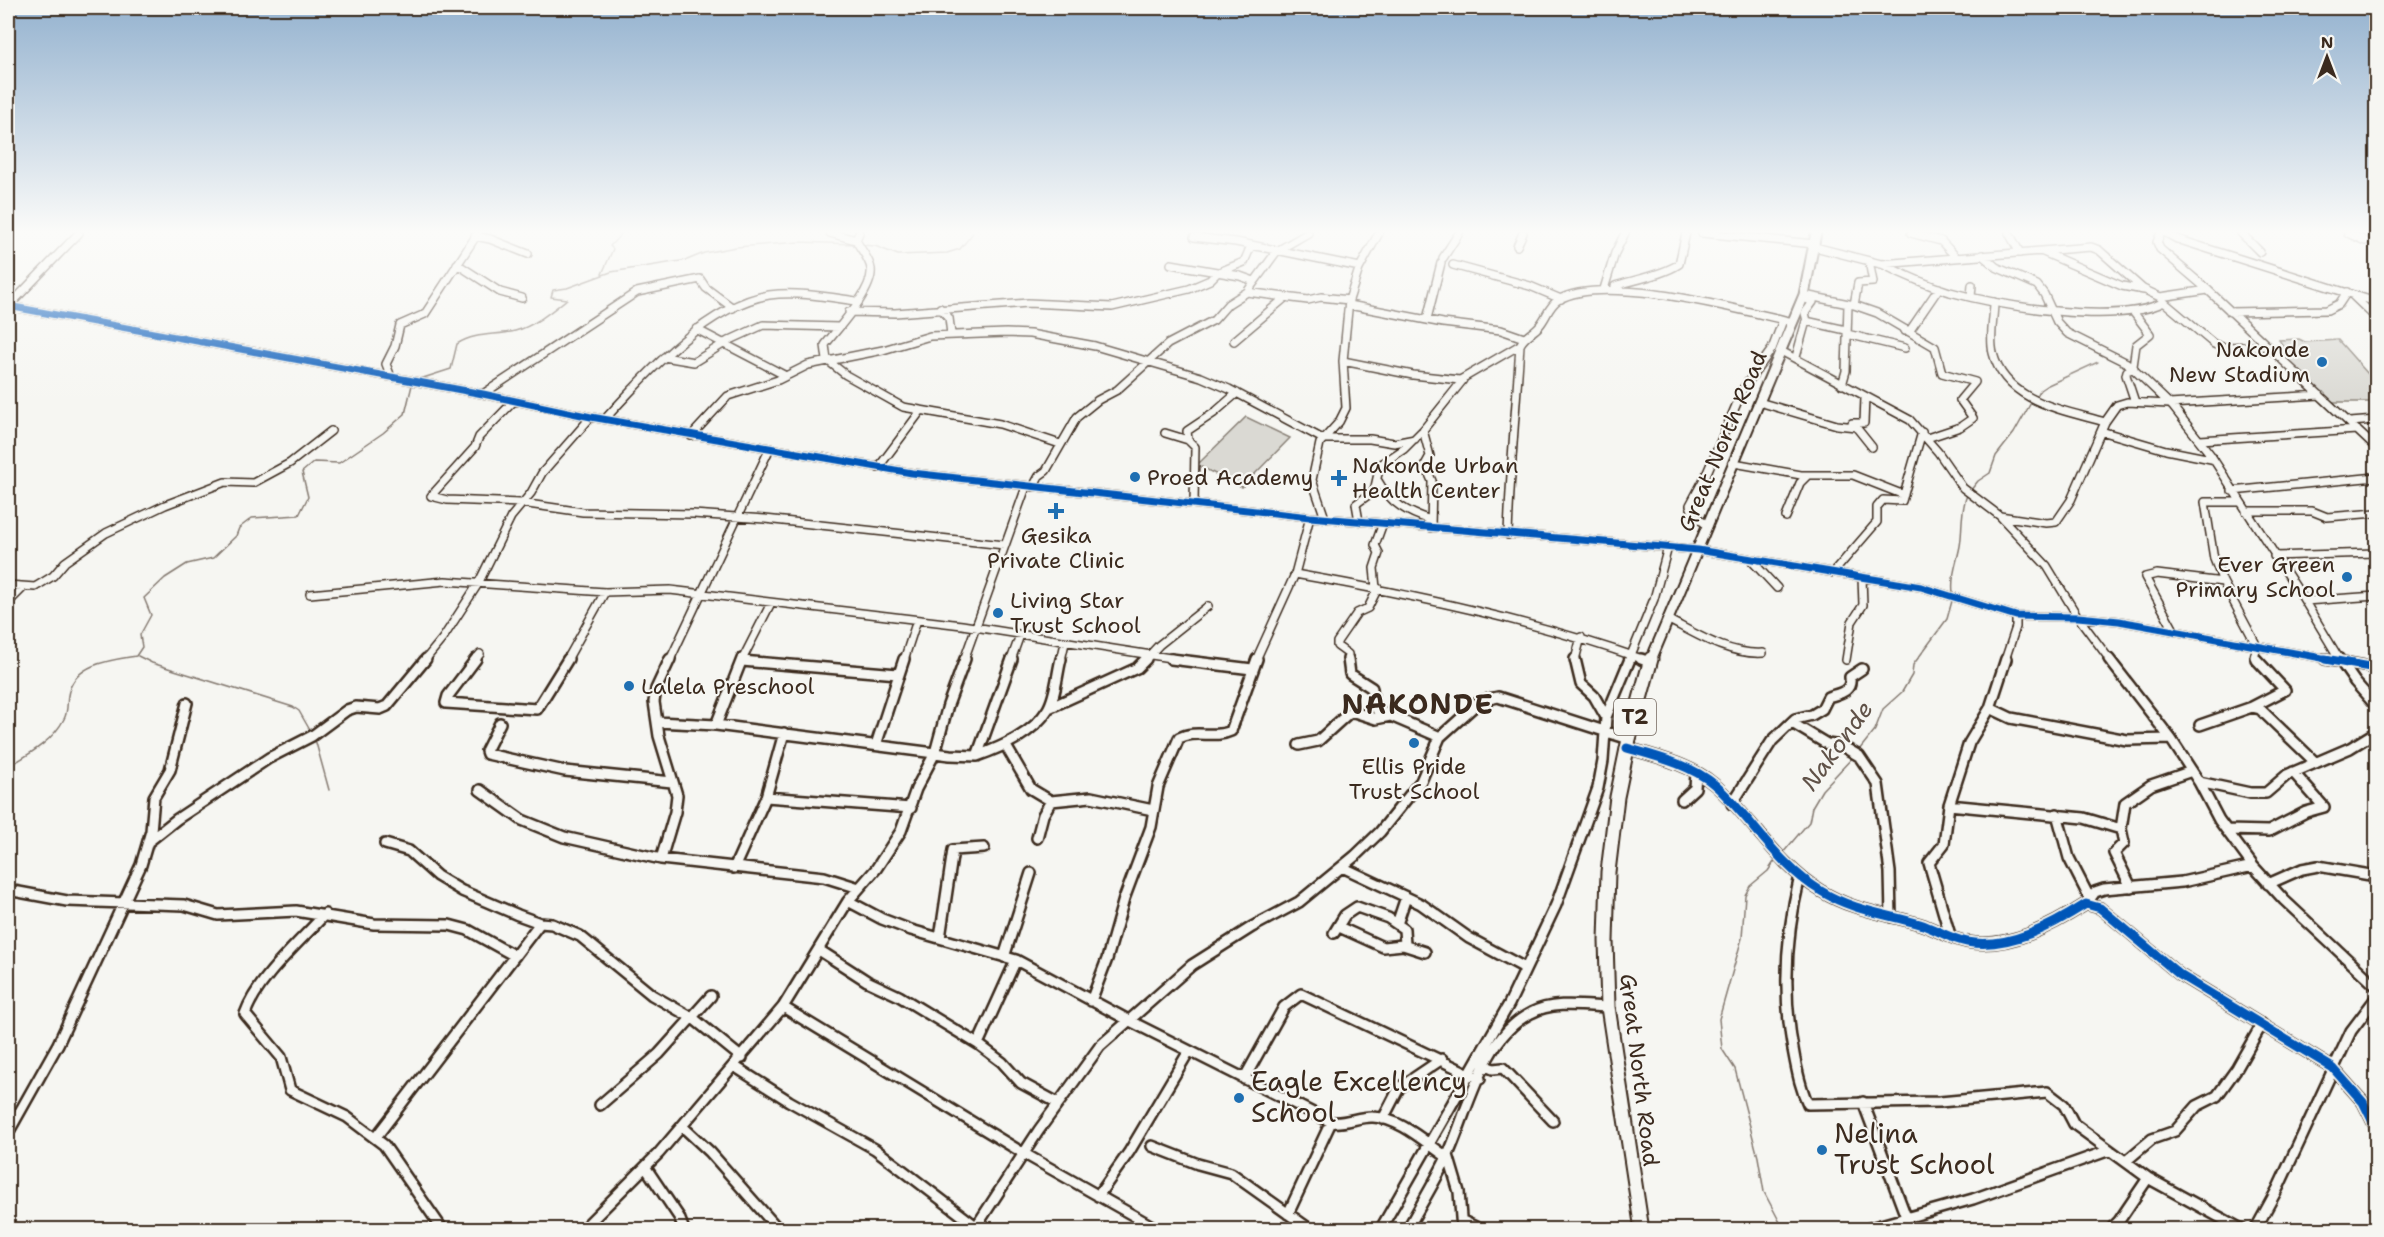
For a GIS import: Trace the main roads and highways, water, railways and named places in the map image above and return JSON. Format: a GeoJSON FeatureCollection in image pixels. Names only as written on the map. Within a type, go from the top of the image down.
{"type":"FeatureCollection","features":[{"type":"Feature","properties":{"kind":"highway","name":"Great North Road"},"geometry":{"type":"LineString","coordinates":[[1642,1230],[1608,1007],[1606,941],[1608,872],[1617,797],[1628,744],[1650,662],[1781,351],[1787,336],[1788,321],[1801,312],[1804,291]]}},
{"type":"Feature","properties":{"kind":"waterway"},"geometry":{"type":"LineString","coordinates":[[420,379],[451,369],[457,344],[464,340],[508,333],[529,326],[542,318],[567,299],[551,297],[553,291]]}},
{"type":"Feature","properties":{"kind":"waterway","name":"Nakonde"},"geometry":{"type":"LineString","coordinates":[[2036,398],[2040,390],[2046,386],[2098,362]]}},
{"type":"Feature","properties":{"kind":"waterway"},"geometry":{"type":"LineString","coordinates":[[8,767],[54,734],[66,716],[69,691],[79,674],[96,665],[136,656],[142,647],[140,635],[151,615],[144,598],[165,578],[187,564],[213,558],[236,536],[239,528],[252,518],[299,515],[308,497],[302,472],[314,462],[339,463],[383,433],[405,414],[412,385]]}},
{"type":"Feature","properties":{"kind":"waterway","name":"Nakonde"},"geometry":{"type":"LineString","coordinates":[[1970,491],[1978,481],[1990,473],[1996,456],[2014,433],[2032,401]]}},
{"type":"Feature","properties":{"kind":"waterway","name":"Nakonde"},"geometry":{"type":"LineString","coordinates":[[1953,593],[1963,508],[1967,495]]}},
{"type":"Feature","properties":{"kind":"waterway","name":"Nakonde"},"geometry":{"type":"LineString","coordinates":[[1859,750],[1875,730],[1883,709],[1902,692],[1912,675],[1913,665],[1947,619],[1952,601]]}},
{"type":"Feature","properties":{"kind":"waterway"},"geometry":{"type":"LineString","coordinates":[[138,656],[152,663],[293,707],[299,711],[311,732]]}},
{"type":"Feature","properties":{"kind":"waterway"},"geometry":{"type":"LineString","coordinates":[[315,739],[329,790]]}},
{"type":"Feature","properties":{"kind":"waterway","name":"Nakonde"},"geometry":{"type":"LineString","coordinates":[[1782,854],[1809,822],[1812,807],[1822,790],[1854,756]]}},
{"type":"Feature","properties":{"kind":"waterway","name":"Nakonde"},"geometry":{"type":"LineString","coordinates":[[1776,859],[1768,871],[1750,886],[1745,895],[1742,938],[1719,1019],[1722,1049],[1735,1069],[1758,1157],[1764,1192],[1784,1230]]}},
{"type":"Feature","properties":{"kind":"place","name":"Nakonde New Stadium"},"geometry":{"type":"Point","coordinates":[2322,362]}},
{"type":"Feature","properties":{"kind":"place","name":"Proed Academy"},"geometry":{"type":"Point","coordinates":[1135,477]}},
{"type":"Feature","properties":{"kind":"place","name":"Nakonde Urban Health Center"},"geometry":{"type":"Point","coordinates":[1339,478]}},
{"type":"Feature","properties":{"kind":"place","name":"Gesika Private Clinic"},"geometry":{"type":"Point","coordinates":[1056,511]}},
{"type":"Feature","properties":{"kind":"place","name":"Ever Green Primary School"},"geometry":{"type":"Point","coordinates":[2347,577]}},
{"type":"Feature","properties":{"kind":"place","name":"Living Star Trust School"},"geometry":{"type":"Point","coordinates":[998,613]}},
{"type":"Feature","properties":{"kind":"place","name":"Lalela Preschool"},"geometry":{"type":"Point","coordinates":[629,686]}},
{"type":"Feature","properties":{"kind":"place","name":"Ellis Pride Trust School"},"geometry":{"type":"Point","coordinates":[1414,743]}},
{"type":"Feature","properties":{"kind":"place","name":"Eagle Excellency School"},"geometry":{"type":"Point","coordinates":[1239,1098]}},
{"type":"Feature","properties":{"kind":"place","name":"Nelina Trust School"},"geometry":{"type":"Point","coordinates":[1822,1150]}},
{"type":"Feature","properties":{"kind":"district","name":"NAKONDE"},"geometry":{"type":"Point","coordinates":[1418,704]}}]}
